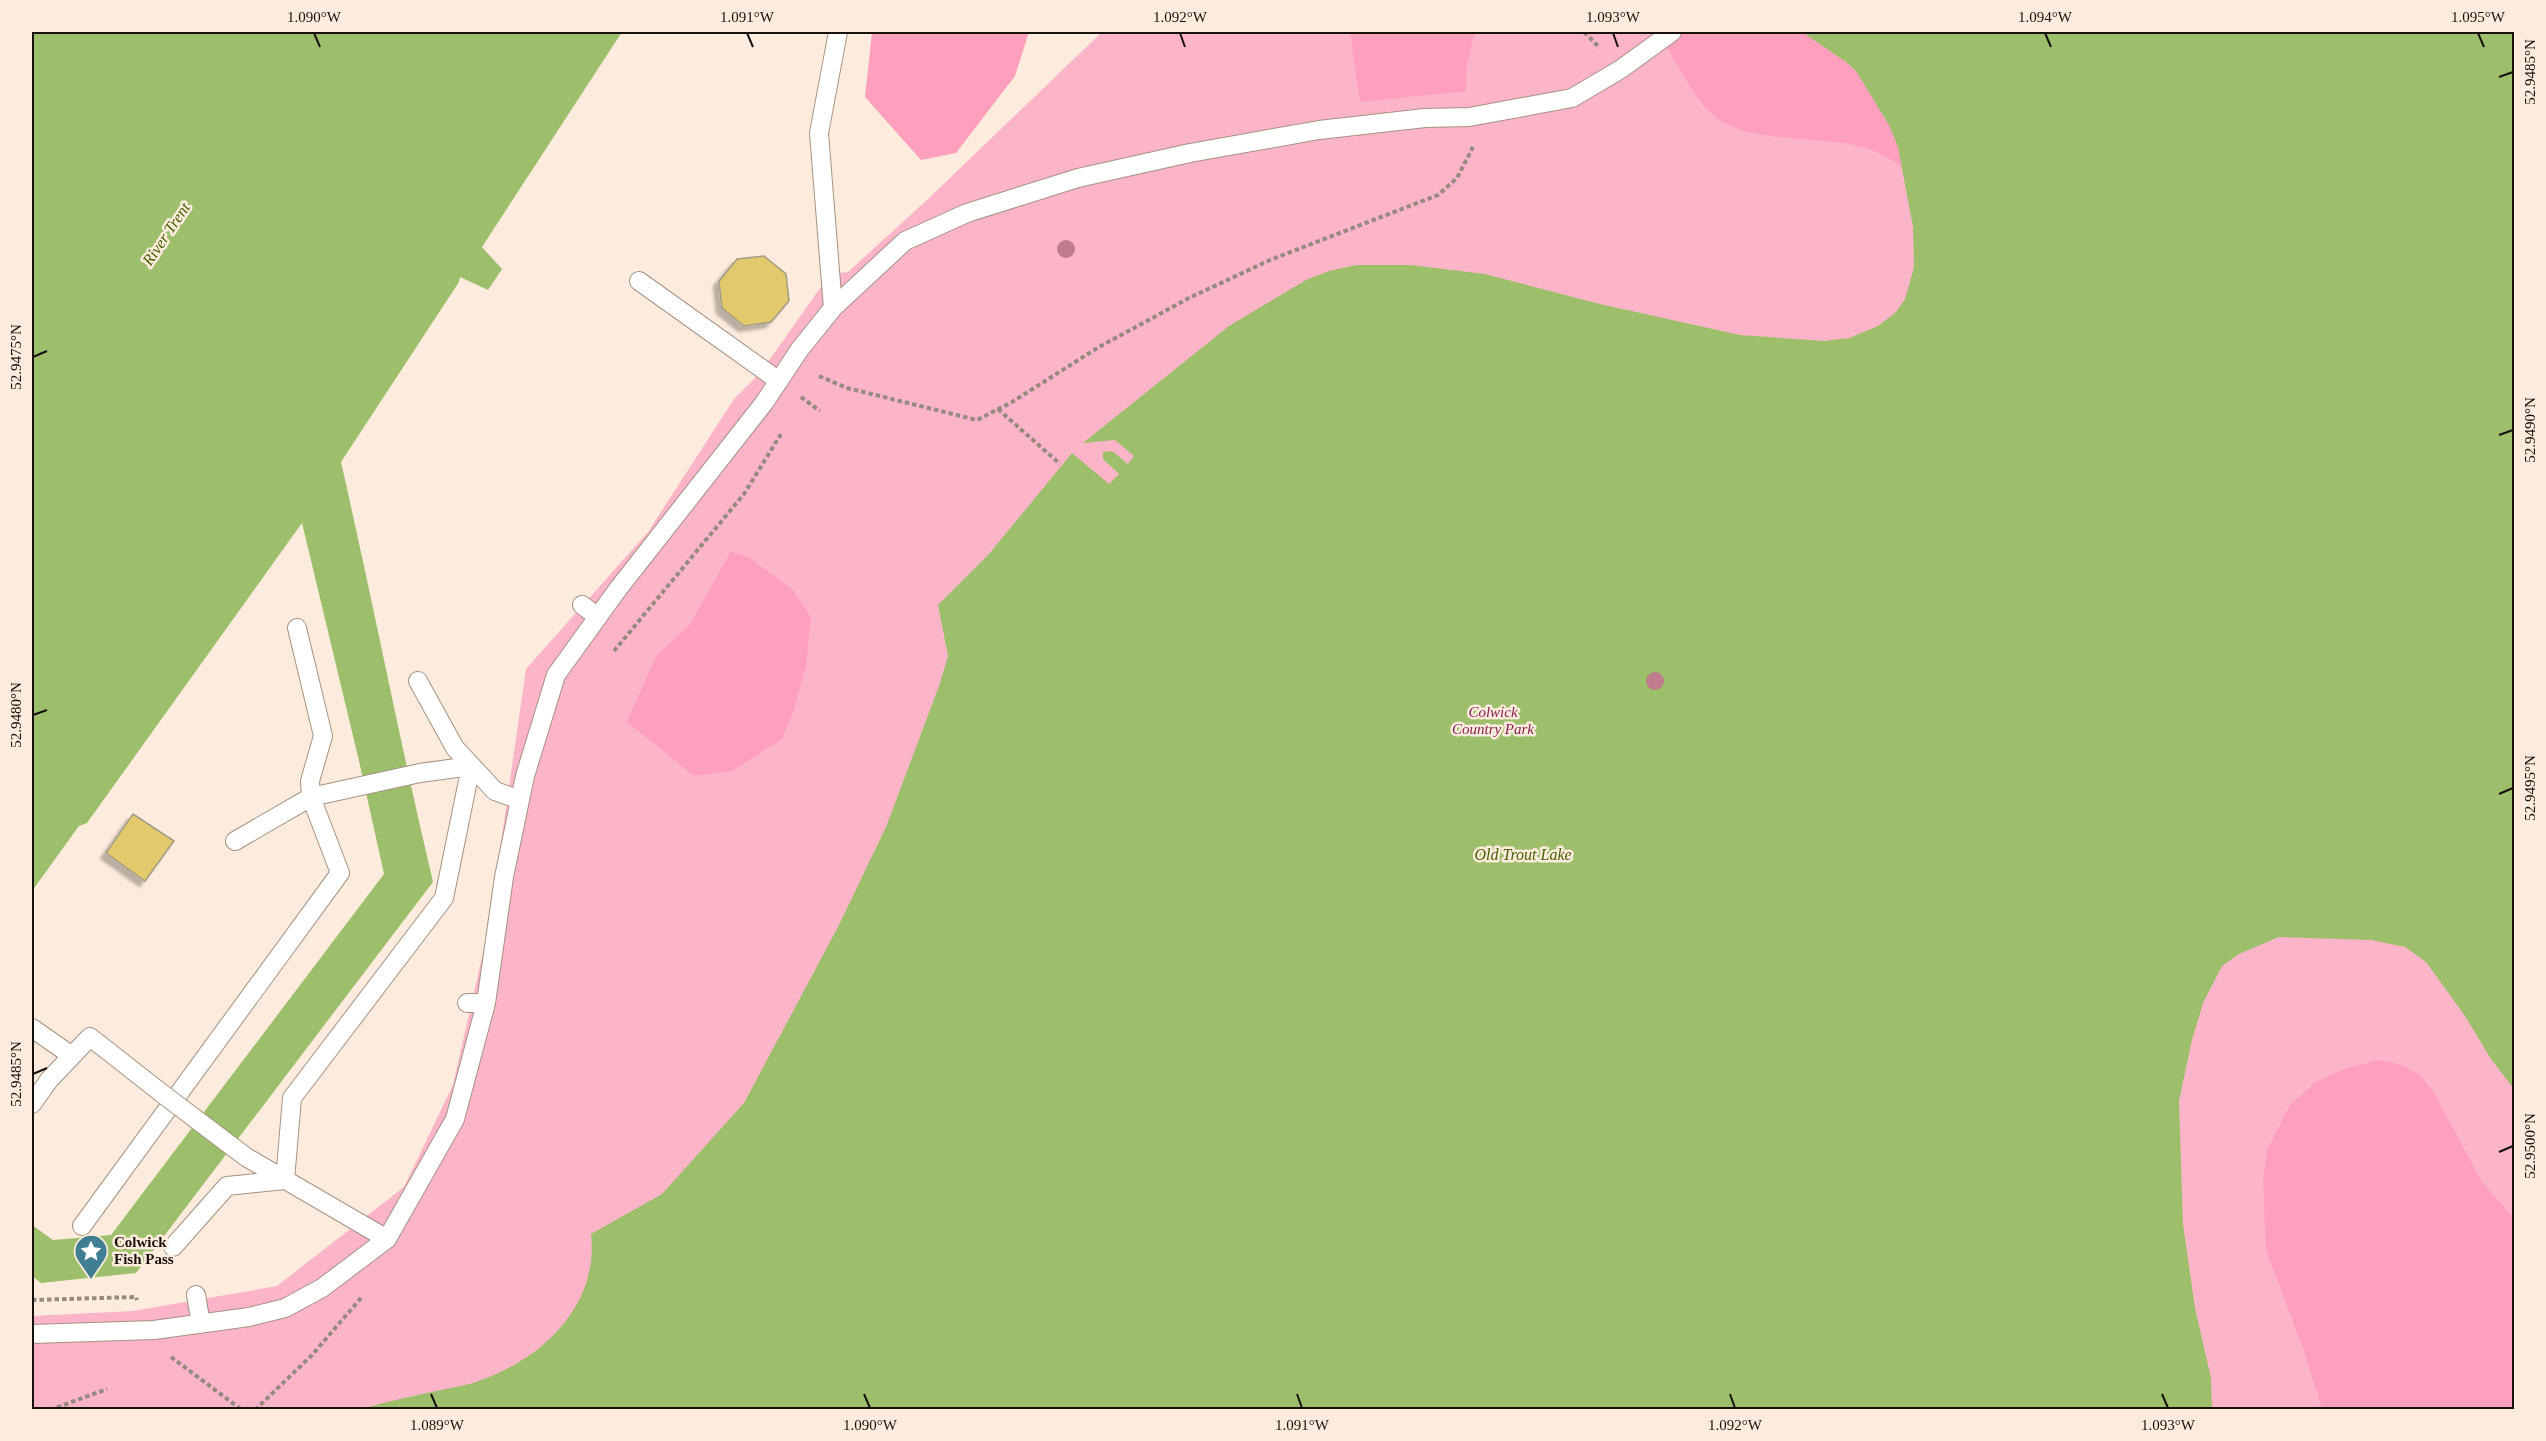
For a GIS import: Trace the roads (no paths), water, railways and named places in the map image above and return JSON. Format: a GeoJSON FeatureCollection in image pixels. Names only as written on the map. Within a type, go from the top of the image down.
{"type":"FeatureCollection","features":[{"type":"Feature","properties":{"kind":"lane"},"geometry":{"type":"LineString","coordinates":[[833,308],[819,132],[838,32]]}},
{"type":"Feature","properties":{"kind":"lane"},"geometry":{"type":"LineString","coordinates":[[32,1334],[154,1330],[249,1317],[285,1308],[322,1288],[387,1239],[455,1119],[525,776],[556,675],[764,403],[833,308],[905,241],[967,213],[1078,178],[1190,153],[1319,130],[1425,118],[1469,117],[1572,98],[1621,69],[1672,32]]}},
{"type":"Feature","properties":{"kind":"lane"},"geometry":{"type":"LineString","coordinates":[[639,281],[779,381]]}},
{"type":"Feature","properties":{"kind":"lane"},"geometry":{"type":"LineString","coordinates":[[582,605],[598,618]]}},
{"type":"Feature","properties":{"kind":"lane"},"geometry":{"type":"LineString","coordinates":[[82,1226],[340,873],[311,797],[310,781],[323,736],[297,628]]}},
{"type":"Feature","properties":{"kind":"lane"},"geometry":{"type":"LineString","coordinates":[[418,681],[455,748],[495,791],[520,800]]}},
{"type":"Feature","properties":{"kind":"lane"},"geometry":{"type":"LineString","coordinates":[[235,841],[311,797],[420,772],[471,766]]}},
{"type":"Feature","properties":{"kind":"lane"},"geometry":{"type":"LineString","coordinates":[[285,1180],[292,1098],[444,898],[471,766]]}},
{"type":"Feature","properties":{"kind":"lane"},"geometry":{"type":"LineString","coordinates":[[32,1028],[72,1056]]}},
{"type":"Feature","properties":{"kind":"lane"},"geometry":{"type":"LineString","coordinates":[[32,1104],[49,1080],[90,1037],[246,1157],[387,1239]]}},
{"type":"Feature","properties":{"kind":"lane"},"geometry":{"type":"LineString","coordinates":[[173,1247],[227,1186],[285,1180]]}},
{"type":"Feature","properties":{"kind":"lane"},"geometry":{"type":"LineString","coordinates":[[196,1295],[201,1324]]}},
{"type":"Feature","properties":{"kind":"water","name":"River Trent"},"geometry":{"type":"Polygon","coordinates":[[[32,32],[622,32],[482,247],[502,269],[488,290],[460,277],[459,282],[341,462],[433,882],[136,1273],[41,1283],[32,1276],[32,1225],[53,1240],[111,1235],[384,874],[302,523],[87,823],[79,826],[32,891],[32,32]]]}},
{"type":"Feature","properties":{"kind":"water","name":"Old Trout Lake"},"geometry":{"type":"Polygon","coordinates":[[[1802,32],[2514,32],[2514,1089],[2491,1059],[2465,1016],[2426,962],[2405,947],[2371,940],[2279,937],[2239,954],[2222,966],[2203,1003],[2192,1040],[2179,1101],[2183,1224],[2195,1308],[2211,1378],[2212,1409],[361,1409],[477,1382],[526,1358],[546,1343],[563,1325],[586,1283],[591,1259],[591,1234],[662,1194],[744,1103],[838,927],[886,827],[948,656],[938,605],[989,554],[1072,453],[1109,484],[1119,474],[1103,459],[1103,452],[1112,451],[1128,464],[1134,456],[1115,440],[1083,443],[1229,326],[1306,280],[1329,271],[1356,265],[1411,265],[1485,274],[1600,304],[1740,335],[1824,341],[1849,338],[1878,326],[1896,312],[1905,299],[1914,268],[1913,227],[1898,147],[1889,125],[1856,71],[1802,32]]]}},
{"type":"Feature","properties":{"kind":"place","name":"Colwick Fish Pass"},"geometry":{"type":"Point","coordinates":[91,1280]}},
{"type":"Feature","properties":{"kind":"park label","name":"Colwick Country Park"},"geometry":{"type":"Point","coordinates":[1493,720]}}]}
